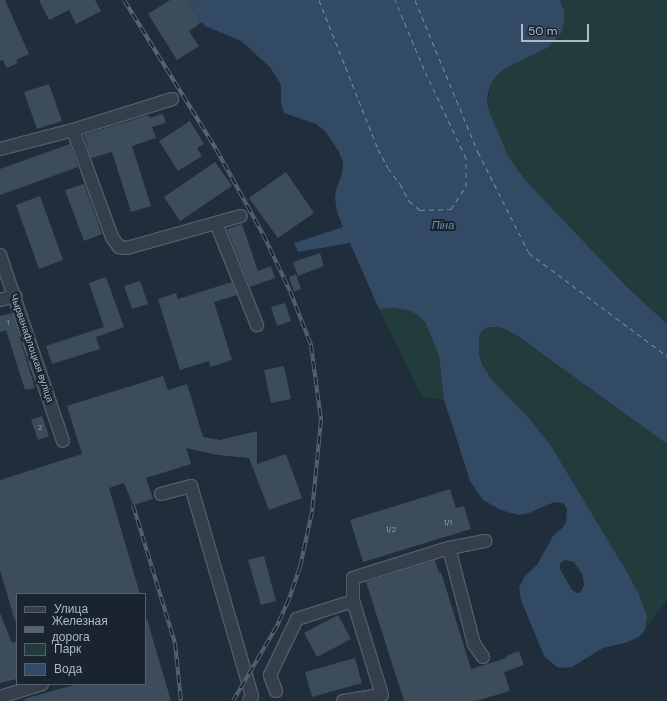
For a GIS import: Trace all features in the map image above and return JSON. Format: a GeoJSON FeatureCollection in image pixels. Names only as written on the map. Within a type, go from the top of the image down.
{"type":"FeatureCollection","features":[{"type":"Feature","properties":{"kind":"street"},"geometry":{"type":"LineString","coordinates":[[0,149],[74,130],[172,99]]}},
{"type":"Feature","properties":{"kind":"street"},"geometry":{"type":"LineString","coordinates":[[74,130],[112,237],[119,247],[127,248],[241,216]]}},
{"type":"Feature","properties":{"kind":"street"},"geometry":{"type":"LineString","coordinates":[[216,223],[257,325]]}},
{"type":"Feature","properties":{"kind":"street","name":"Чырванафлоцкая вуліца"},"geometry":{"type":"LineString","coordinates":[[0,255],[63,441]]}},
{"type":"Feature","properties":{"kind":"street"},"geometry":{"type":"LineString","coordinates":[[0,300],[15,296]]}},
{"type":"Feature","properties":{"kind":"street"},"geometry":{"type":"LineString","coordinates":[[161,494],[191,486],[253,699]]}},
{"type":"Feature","properties":{"kind":"street"},"geometry":{"type":"LineString","coordinates":[[343,701],[382,695],[353,601],[353,578],[449,548],[485,541]]}},
{"type":"Feature","properties":{"kind":"street"},"geometry":{"type":"LineString","coordinates":[[449,548],[474,644],[483,657]]}},
{"type":"Feature","properties":{"kind":"street"},"geometry":{"type":"LineString","coordinates":[[276,691],[270,675],[297,619],[353,601]]}},
{"type":"Feature","properties":{"kind":"street"},"geometry":{"type":"LineString","coordinates":[[0,697],[39,685]]}},
{"type":"Feature","properties":{"kind":"green space"},"geometry":{"type":"Polygon","coordinates":[[[560,0],[667,0],[667,324],[625,285],[525,180],[508,156],[490,113],[487,103],[492,82],[498,74],[564,10],[560,0]]]}},
{"type":"Feature","properties":{"kind":"green space"},"geometry":{"type":"Polygon","coordinates":[[[394,308],[410,311],[418,315],[430,330],[439,355],[444,400],[422,397],[379,309],[394,308]]]}},
{"type":"Feature","properties":{"kind":"green space"},"geometry":{"type":"Polygon","coordinates":[[[489,327],[497,327],[519,337],[667,444],[667,600],[645,630],[647,624],[639,594],[561,463],[540,431],[497,387],[486,372],[479,354],[478,345],[479,336],[483,330],[489,327]]]}},
{"type":"Feature","properties":{"kind":"water","name":"Піна"},"geometry":{"type":"Polygon","coordinates":[[[187,0],[560,0],[564,10],[562,32],[549,47],[506,68],[498,74],[492,82],[488,93],[487,103],[508,156],[525,180],[625,285],[667,324],[667,444],[519,337],[506,330],[497,327],[489,327],[483,330],[479,336],[479,354],[482,364],[491,379],[529,418],[551,446],[628,574],[639,594],[647,617],[645,630],[640,636],[628,642],[603,648],[572,667],[557,667],[544,656],[521,600],[519,587],[525,576],[537,565],[553,536],[563,527],[566,522],[567,509],[564,504],[558,502],[529,513],[518,515],[501,510],[483,500],[470,481],[444,400],[439,355],[425,322],[418,315],[410,311],[394,308],[379,309],[350,243],[298,252],[294,243],[343,227],[337,212],[335,198],[342,173],[343,162],[339,152],[325,131],[316,124],[284,113],[281,103],[281,85],[270,67],[241,41],[205,26],[187,0]],[[565,560],[560,564],[560,569],[572,590],[580,593],[584,585],[582,574],[574,562],[565,560]]]}},
{"type":"Feature","properties":{"kind":"building"},"geometry":{"type":"Polygon","coordinates":[[[0,0],[5,0],[29,54],[16,60],[18,63],[7,68],[3,60],[0,61],[0,0]]]}},
{"type":"Feature","properties":{"kind":"building"},"geometry":{"type":"Polygon","coordinates":[[[39,0],[95,0],[101,11],[76,24],[69,10],[49,20],[39,0]]]}},
{"type":"Feature","properties":{"kind":"building"},"geometry":{"type":"Polygon","coordinates":[[[170,0],[187,0],[202,22],[189,31],[199,46],[177,60],[148,14],[170,0]]]}},
{"type":"Feature","properties":{"kind":"building"},"geometry":{"type":"Polygon","coordinates":[[[49,84],[62,121],[37,129],[24,92],[49,84]]]}},
{"type":"Feature","properties":{"kind":"building"},"geometry":{"type":"Polygon","coordinates":[[[163,114],[166,123],[152,127],[156,138],[132,146],[151,206],[131,212],[112,152],[91,158],[84,135],[148,115],[150,118],[163,114]]]}},
{"type":"Feature","properties":{"kind":"building"},"geometry":{"type":"Polygon","coordinates":[[[190,121],[204,144],[197,148],[202,156],[178,171],[159,141],[190,121]]]}},
{"type":"Feature","properties":{"kind":"building"},"geometry":{"type":"Polygon","coordinates":[[[70,144],[78,167],[0,195],[0,169],[70,144]]]}},
{"type":"Feature","properties":{"kind":"building"},"geometry":{"type":"Polygon","coordinates":[[[215,162],[232,186],[180,221],[164,197],[215,162]]]}},
{"type":"Feature","properties":{"kind":"building"},"geometry":{"type":"Polygon","coordinates":[[[286,172],[314,213],[278,238],[249,198],[286,172]]]}},
{"type":"Feature","properties":{"kind":"building"},"geometry":{"type":"Polygon","coordinates":[[[84,184],[102,234],[84,241],[65,190],[84,184]]]}},
{"type":"Feature","properties":{"kind":"building"},"geometry":{"type":"Polygon","coordinates":[[[40,196],[63,260],[39,269],[16,205],[40,196]]]}},
{"type":"Feature","properties":{"kind":"building"},"geometry":{"type":"Polygon","coordinates":[[[242,224],[258,271],[271,266],[275,278],[250,287],[227,229],[242,224]]]}},
{"type":"Feature","properties":{"kind":"building"},"geometry":{"type":"Polygon","coordinates":[[[320,253],[324,266],[298,276],[293,262],[320,253]]]}},
{"type":"Feature","properties":{"kind":"building"},"geometry":{"type":"Polygon","coordinates":[[[296,274],[301,289],[294,292],[289,277],[296,274]]]}},
{"type":"Feature","properties":{"kind":"building"},"geometry":{"type":"Polygon","coordinates":[[[106,277],[124,327],[96,337],[100,349],[52,364],[46,346],[104,327],[89,283],[106,277]]]}},
{"type":"Feature","properties":{"kind":"building"},"geometry":{"type":"Polygon","coordinates":[[[140,281],[148,304],[132,309],[124,286],[140,281]]]}},
{"type":"Feature","properties":{"kind":"building"},"geometry":{"type":"Polygon","coordinates":[[[232,282],[237,295],[214,302],[232,360],[210,367],[209,361],[180,370],[158,299],[176,293],[178,299],[232,282]]]}},
{"type":"Feature","properties":{"kind":"building"},"geometry":{"type":"Polygon","coordinates":[[[285,303],[291,321],[277,326],[271,307],[285,303]]]}},
{"type":"Feature","properties":{"kind":"building"},"geometry":{"type":"Polygon","coordinates":[[[12,313],[35,388],[25,390],[6,330],[0,332],[0,316],[12,313]]]}},
{"type":"Feature","properties":{"kind":"building"},"geometry":{"type":"Polygon","coordinates":[[[284,366],[291,399],[271,403],[264,370],[284,366]]]}},
{"type":"Feature","properties":{"kind":"building"},"geometry":{"type":"Polygon","coordinates":[[[163,376],[168,390],[187,384],[203,437],[220,440],[257,431],[257,464],[286,454],[302,498],[269,510],[249,458],[218,455],[186,448],[191,464],[146,478],[153,499],[133,505],[124,483],[109,488],[140,593],[16,593],[15,621],[0,570],[0,480],[82,454],[67,406],[163,376]]]}},
{"type":"Feature","properties":{"kind":"building"},"geometry":{"type":"Polygon","coordinates":[[[42,416],[49,436],[38,440],[31,420],[42,416]]]}},
{"type":"Feature","properties":{"kind":"building"},"geometry":{"type":"Polygon","coordinates":[[[450,489],[456,508],[464,506],[471,529],[363,562],[350,520],[450,489]]]}},
{"type":"Feature","properties":{"kind":"building"},"geometry":{"type":"Polygon","coordinates":[[[264,556],[276,601],[261,605],[248,560],[264,556]]]}},
{"type":"Feature","properties":{"kind":"building"},"geometry":{"type":"Polygon","coordinates":[[[435,560],[439,573],[441,572],[471,669],[507,658],[506,656],[519,651],[524,665],[504,672],[510,691],[476,701],[404,701],[366,582],[435,560]]]}},
{"type":"Feature","properties":{"kind":"building"},"geometry":{"type":"Polygon","coordinates":[[[0,613],[12,643],[16,641],[16,679],[0,683],[0,613]]]}},
{"type":"Feature","properties":{"kind":"building"},"geometry":{"type":"Polygon","coordinates":[[[338,615],[351,639],[317,657],[304,633],[338,615]]]}},
{"type":"Feature","properties":{"kind":"building"},"geometry":{"type":"Polygon","coordinates":[[[147,619],[171,701],[25,701],[24,699],[73,685],[146,685],[147,619]]]}},
{"type":"Feature","properties":{"kind":"building"},"geometry":{"type":"Polygon","coordinates":[[[355,658],[362,683],[312,697],[305,672],[355,658]]]}},
{"type":"Feature","properties":{"kind":"ferry route"},"geometry":{"type":"LineString","coordinates":[[319,0],[378,149],[388,168],[400,184],[409,201],[420,210],[451,209],[466,186],[466,158],[424,69],[395,0]]}},
{"type":"Feature","properties":{"kind":"ferry route"},"geometry":{"type":"LineString","coordinates":[[415,0],[478,152],[529,253],[667,356]]}},
{"type":"Feature","properties":{"kind":"railway"},"geometry":{"type":"LineString","coordinates":[[124,0],[216,149],[263,234],[290,291],[311,345],[321,420],[312,512],[300,567],[289,599],[277,626],[233,701]]}},
{"type":"Feature","properties":{"kind":"railway"},"geometry":{"type":"LineString","coordinates":[[133,505],[175,643],[181,701]]}}]}
